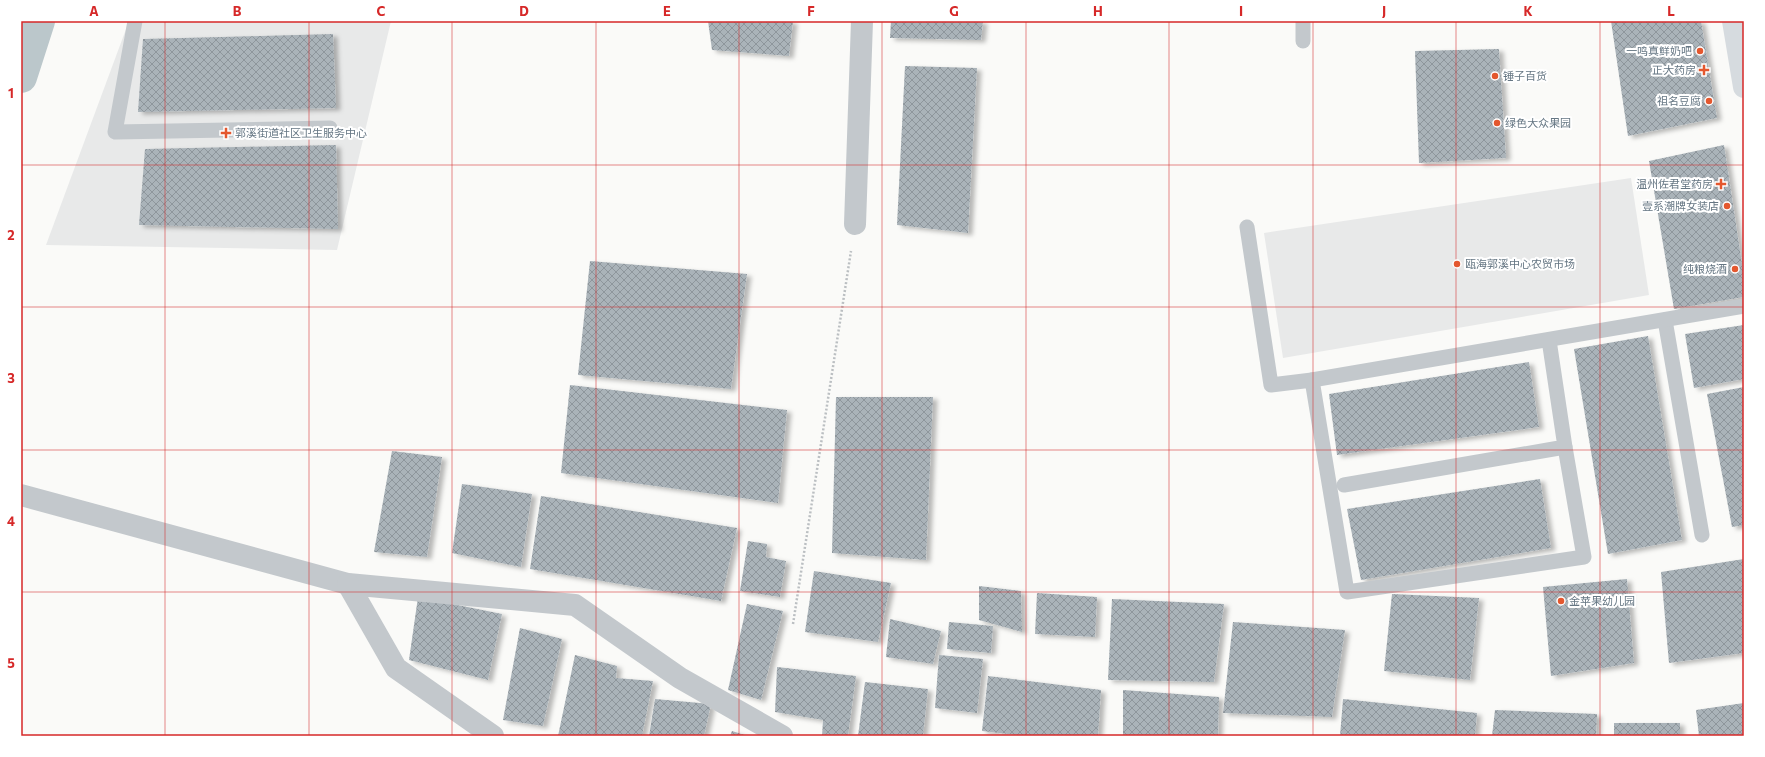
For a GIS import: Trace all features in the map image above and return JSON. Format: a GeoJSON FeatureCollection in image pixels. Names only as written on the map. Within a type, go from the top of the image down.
{"type":"FeatureCollection","features":[{"type":"Feature","properties":{"kind":"street"},"geometry":{"type":"LineString","coordinates":[[855,224],[862,21]]}},
{"type":"Feature","properties":{"kind":"street"},"geometry":{"type":"LineString","coordinates":[[1733,21],[1744,87]]}},
{"type":"Feature","properties":{"kind":"street"},"geometry":{"type":"LineString","coordinates":[[21,495],[348,584],[574,605],[680,678],[782,736]]}},
{"type":"Feature","properties":{"kind":"street"},"geometry":{"type":"LineString","coordinates":[[348,584],[396,668],[493,736]]}},
{"type":"Feature","properties":{"kind":"lane"},"geometry":{"type":"LineString","coordinates":[[135,21],[115,132],[330,128]]}},
{"type":"Feature","properties":{"kind":"lane"},"geometry":{"type":"LineString","coordinates":[[1303,21],[1303,41]]}},
{"type":"Feature","properties":{"kind":"lane"},"geometry":{"type":"LineString","coordinates":[[1246,228],[1271,385],[1312,380],[1744,306]]}},
{"type":"Feature","properties":{"kind":"lane"},"geometry":{"type":"LineString","coordinates":[[1666,320],[1702,535]]}},
{"type":"Feature","properties":{"kind":"lane"},"geometry":{"type":"LineString","coordinates":[[1312,380],[1347,592],[1584,557],[1565,447],[1549,340]]}},
{"type":"Feature","properties":{"kind":"lane"},"geometry":{"type":"LineString","coordinates":[[1344,485],[1565,447]]}},
{"type":"Feature","properties":{"kind":"path"},"geometry":{"type":"LineString","coordinates":[[793,624],[855,224]]}},
{"type":"Feature","properties":{"kind":"shaded area","name":"郭溪街道社区卫生服务中心"},"geometry":{"type":"Polygon","coordinates":[[[129,21],[391,21],[337,250],[46,245],[129,21]]]}},
{"type":"Feature","properties":{"kind":"shaded area","name":"瓯海郭溪中心农贸市场"},"geometry":{"type":"Polygon","coordinates":[[[1631,178],[1649,295],[1283,358],[1264,233],[1631,178]]]}},
{"type":"Feature","properties":{"kind":"building"},"geometry":{"type":"Polygon","coordinates":[[[708,21],[793,21],[789,56],[712,50],[708,21]]]}},
{"type":"Feature","properties":{"kind":"building"},"geometry":{"type":"Polygon","coordinates":[[[891,21],[983,21],[981,40],[890,38],[891,21]]]}},
{"type":"Feature","properties":{"kind":"building"},"geometry":{"type":"Polygon","coordinates":[[[1611,21],[1701,21],[1717,118],[1628,136],[1611,21]]]}},
{"type":"Feature","properties":{"kind":"building"},"geometry":{"type":"Polygon","coordinates":[[[333,34],[336,108],[138,112],[143,39],[333,34]]]}},
{"type":"Feature","properties":{"kind":"building"},"geometry":{"type":"Polygon","coordinates":[[[1499,49],[1506,158],[1419,163],[1415,51],[1499,49]]]}},
{"type":"Feature","properties":{"kind":"building"},"geometry":{"type":"Polygon","coordinates":[[[905,66],[977,68],[968,233],[897,225],[905,66]]]}},
{"type":"Feature","properties":{"kind":"building"},"geometry":{"type":"Polygon","coordinates":[[[336,145],[338,229],[139,225],[145,149],[336,145]]]}},
{"type":"Feature","properties":{"kind":"building"},"geometry":{"type":"Polygon","coordinates":[[[1724,145],[1744,277],[1744,297],[1674,309],[1649,161],[1724,145]]]}},
{"type":"Feature","properties":{"kind":"building"},"geometry":{"type":"Polygon","coordinates":[[[590,261],[747,274],[731,389],[578,375],[590,261]]]}},
{"type":"Feature","properties":{"kind":"building"},"geometry":{"type":"Polygon","coordinates":[[[1744,325],[1744,379],[1694,388],[1685,334],[1744,325]]]}},
{"type":"Feature","properties":{"kind":"building"},"geometry":{"type":"Polygon","coordinates":[[[1648,336],[1682,540],[1608,554],[1574,349],[1648,336]]]}},
{"type":"Feature","properties":{"kind":"building"},"geometry":{"type":"Polygon","coordinates":[[[1529,362],[1539,427],[1337,455],[1329,394],[1529,362]]]}},
{"type":"Feature","properties":{"kind":"building"},"geometry":{"type":"Polygon","coordinates":[[[570,385],[787,410],[778,503],[561,473],[570,385]]]}},
{"type":"Feature","properties":{"kind":"building"},"geometry":{"type":"Polygon","coordinates":[[[1744,387],[1744,525],[1732,527],[1707,394],[1744,387]]]}},
{"type":"Feature","properties":{"kind":"building"},"geometry":{"type":"Polygon","coordinates":[[[836,397],[933,397],[926,560],[832,553],[836,397]]]}},
{"type":"Feature","properties":{"kind":"building"},"geometry":{"type":"Polygon","coordinates":[[[392,451],[442,457],[427,557],[374,552],[392,451]]]}},
{"type":"Feature","properties":{"kind":"building"},"geometry":{"type":"Polygon","coordinates":[[[1540,479],[1551,548],[1361,580],[1347,509],[1540,479]]]}},
{"type":"Feature","properties":{"kind":"building"},"geometry":{"type":"Polygon","coordinates":[[[462,484],[532,494],[521,567],[452,553],[462,484]]]}},
{"type":"Feature","properties":{"kind":"building"},"geometry":{"type":"Polygon","coordinates":[[[541,496],[737,528],[721,601],[530,569],[541,496]]]}},
{"type":"Feature","properties":{"kind":"building"},"geometry":{"type":"Polygon","coordinates":[[[748,541],[767,544],[766,557],[786,561],[780,597],[740,591],[748,541]]]}},
{"type":"Feature","properties":{"kind":"building"},"geometry":{"type":"Polygon","coordinates":[[[1744,559],[1744,653],[1669,663],[1661,572],[1744,559]]]}},
{"type":"Feature","properties":{"kind":"building"},"geometry":{"type":"Polygon","coordinates":[[[814,571],[891,583],[878,642],[805,632],[814,571]]]}},
{"type":"Feature","properties":{"kind":"building"},"geometry":{"type":"Polygon","coordinates":[[[1627,579],[1634,663],[1551,676],[1543,587],[1627,579]]]}},
{"type":"Feature","properties":{"kind":"building"},"geometry":{"type":"Polygon","coordinates":[[[979,586],[1021,591],[1022,632],[979,620],[979,586]]]}},
{"type":"Feature","properties":{"kind":"building"},"geometry":{"type":"Polygon","coordinates":[[[1037,593],[1097,597],[1095,637],[1035,634],[1037,593]]]}},
{"type":"Feature","properties":{"kind":"building"},"geometry":{"type":"Polygon","coordinates":[[[1392,594],[1479,598],[1470,680],[1384,671],[1392,594]]]}},
{"type":"Feature","properties":{"kind":"building"},"geometry":{"type":"Polygon","coordinates":[[[418,597],[502,614],[488,680],[409,660],[418,597]]]}},
{"type":"Feature","properties":{"kind":"building"},"geometry":{"type":"Polygon","coordinates":[[[1112,599],[1224,604],[1214,682],[1108,680],[1112,599]]]}},
{"type":"Feature","properties":{"kind":"building"},"geometry":{"type":"Polygon","coordinates":[[[747,604],[783,611],[761,700],[728,690],[747,604]]]}},
{"type":"Feature","properties":{"kind":"building"},"geometry":{"type":"Polygon","coordinates":[[[890,619],[941,631],[933,664],[886,657],[890,619]]]}},
{"type":"Feature","properties":{"kind":"building"},"geometry":{"type":"Polygon","coordinates":[[[949,622],[993,626],[991,653],[947,649],[949,622]]]}},
{"type":"Feature","properties":{"kind":"building"},"geometry":{"type":"Polygon","coordinates":[[[1233,622],[1345,630],[1332,717],[1223,713],[1233,622]]]}},
{"type":"Feature","properties":{"kind":"building"},"geometry":{"type":"Polygon","coordinates":[[[520,628],[562,639],[543,726],[503,720],[520,628]]]}},
{"type":"Feature","properties":{"kind":"building"},"geometry":{"type":"Polygon","coordinates":[[[575,655],[617,666],[616,678],[653,681],[642,736],[558,736],[575,655]]]}},
{"type":"Feature","properties":{"kind":"building"},"geometry":{"type":"Polygon","coordinates":[[[939,655],[983,659],[977,713],[935,708],[939,655]]]}},
{"type":"Feature","properties":{"kind":"building"},"geometry":{"type":"Polygon","coordinates":[[[777,667],[856,676],[848,736],[822,736],[823,720],[775,712],[777,667]]]}},
{"type":"Feature","properties":{"kind":"building"},"geometry":{"type":"Polygon","coordinates":[[[988,676],[1101,690],[1098,736],[1026,736],[982,731],[988,676]]]}},
{"type":"Feature","properties":{"kind":"building"},"geometry":{"type":"Polygon","coordinates":[[[865,682],[928,689],[923,736],[858,736],[865,682]]]}},
{"type":"Feature","properties":{"kind":"building"},"geometry":{"type":"Polygon","coordinates":[[[1123,690],[1219,697],[1218,736],[1123,736],[1123,690]]]}},
{"type":"Feature","properties":{"kind":"building"},"geometry":{"type":"Polygon","coordinates":[[[655,699],[711,704],[704,736],[649,736],[655,699]]]}},
{"type":"Feature","properties":{"kind":"building"},"geometry":{"type":"Polygon","coordinates":[[[1343,699],[1477,713],[1475,736],[1340,736],[1343,699]]]}},
{"type":"Feature","properties":{"kind":"building"},"geometry":{"type":"Polygon","coordinates":[[[1744,703],[1744,736],[1699,736],[1696,710],[1744,703]]]}},
{"type":"Feature","properties":{"kind":"building"},"geometry":{"type":"Polygon","coordinates":[[[1495,710],[1597,714],[1596,736],[1492,736],[1495,710]]]}},
{"type":"Feature","properties":{"kind":"building"},"geometry":{"type":"Polygon","coordinates":[[[1614,723],[1680,723],[1680,736],[1614,736],[1614,723]]]}},
{"type":"Feature","properties":{"kind":"building"},"geometry":{"type":"Polygon","coordinates":[[[732,731],[748,736],[730,736],[732,731]]]}},
{"type":"Feature","properties":{"kind":"waterway"},"geometry":{"type":"LineString","coordinates":[[21,77],[39,21]]}},
{"type":"Feature","properties":{"kind":"place","name":"一鸣真鲜奶吧"},"geometry":{"type":"Point","coordinates":[1700,51]}},
{"type":"Feature","properties":{"kind":"place","name":"正大药房"},"geometry":{"type":"Point","coordinates":[1704,70]}},
{"type":"Feature","properties":{"kind":"place","name":"锤子百货"},"geometry":{"type":"Point","coordinates":[1495,76]}},
{"type":"Feature","properties":{"kind":"place","name":"祖名豆腐"},"geometry":{"type":"Point","coordinates":[1709,101]}},
{"type":"Feature","properties":{"kind":"place","name":"绿色大众果园"},"geometry":{"type":"Point","coordinates":[1497,123]}},
{"type":"Feature","properties":{"kind":"place","name":"郭溪街道社区卫生服务中心"},"geometry":{"type":"Point","coordinates":[226,133]}},
{"type":"Feature","properties":{"kind":"place","name":"温州佐君堂药房"},"geometry":{"type":"Point","coordinates":[1721,184]}},
{"type":"Feature","properties":{"kind":"place","name":"壹系潮牌女装店"},"geometry":{"type":"Point","coordinates":[1727,206]}},
{"type":"Feature","properties":{"kind":"place","name":"瓯海郭溪中心农贸市场"},"geometry":{"type":"Point","coordinates":[1457,264]}},
{"type":"Feature","properties":{"kind":"place","name":"纯粮烧酒"},"geometry":{"type":"Point","coordinates":[1735,269]}},
{"type":"Feature","properties":{"kind":"place","name":"金苹果幼儿园"},"geometry":{"type":"Point","coordinates":[1561,601]}}]}
